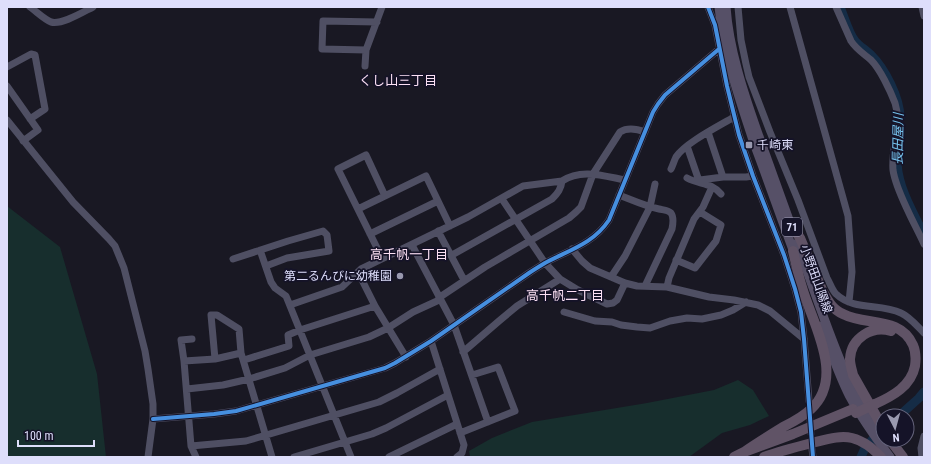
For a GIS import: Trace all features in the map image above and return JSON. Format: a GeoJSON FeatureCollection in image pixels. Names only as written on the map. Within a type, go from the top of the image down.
{"type":"FeatureCollection","features":[{"type":"Feature","properties":{"kind":"highway"},"geometry":{"type":"LineString","coordinates":[[758,457],[782,442],[874,402],[889,398],[908,383],[914,371],[916,358],[911,341],[901,330],[889,325],[851,318],[833,308],[823,292],[800,238],[791,225]]}},
{"type":"Feature","properties":{"kind":"highway"},"geometry":{"type":"LineString","coordinates":[[744,452],[806,413],[817,404],[825,387],[827,369],[824,348],[802,287],[793,251]]}},
{"type":"Feature","properties":{"kind":"highway"},"geometry":{"type":"LineString","coordinates":[[874,402],[897,386],[905,378],[910,365],[910,353],[904,340],[896,333],[884,329],[869,331],[861,336],[853,347],[850,357],[853,375],[875,414]]}},
{"type":"Feature","properties":{"kind":"highway"},"geometry":{"type":"LineString","coordinates":[[734,457],[854,411]]}},
{"type":"Feature","properties":{"kind":"highway"},"geometry":{"type":"LineString","coordinates":[[764,457],[779,451],[828,440],[850,437],[862,441],[874,450],[880,457]]}},
{"type":"Feature","properties":{"kind":"highway"},"geometry":{"type":"LineString","coordinates":[[896,448],[903,457]]}},
{"type":"Feature","properties":{"kind":"main road","name":"小野田山陽線"},"geometry":{"type":"LineString","coordinates":[[720,7],[721,24],[734,82],[781,218],[834,361],[849,394],[873,434],[890,457]]}},
{"type":"Feature","properties":{"kind":"main road","name":"小野田山陽線"},"geometry":{"type":"LineString","coordinates":[[726,7],[740,79],[751,114],[843,367],[858,397],[875,424]]}},
{"type":"Feature","properties":{"kind":"main road","name":"小野田山陽線"},"geometry":{"type":"LineString","coordinates":[[891,448],[898,457]]}},
{"type":"Feature","properties":{"kind":"street"},"geometry":{"type":"LineString","coordinates":[[30,7],[51,22],[57,22],[63,21],[92,7]]}},
{"type":"Feature","properties":{"kind":"street"},"geometry":{"type":"LineString","coordinates":[[365,66],[366,50],[382,7]]}},
{"type":"Feature","properties":{"kind":"street"},"geometry":{"type":"LineString","coordinates":[[708,7],[715,25],[719,49],[739,135],[753,176],[784,255],[801,312],[809,401]]}},
{"type":"Feature","properties":{"kind":"street"},"geometry":{"type":"LineString","coordinates":[[738,7],[739,29],[747,71],[827,278],[835,293],[849,302],[882,307],[900,312],[911,320],[924,333]]}},
{"type":"Feature","properties":{"kind":"street"},"geometry":{"type":"LineString","coordinates":[[790,7],[848,216],[852,272],[849,302]]}},
{"type":"Feature","properties":{"kind":"street"},"geometry":{"type":"LineString","coordinates":[[836,7],[854,46],[878,68],[894,101],[897,115],[893,159],[894,175],[900,195],[924,244]]}},
{"type":"Feature","properties":{"kind":"street"},"geometry":{"type":"LineString","coordinates":[[922,7],[924,16]]}},
{"type":"Feature","properties":{"kind":"street"},"geometry":{"type":"LineString","coordinates":[[366,50],[322,49],[323,21],[376,22]]}},
{"type":"Feature","properties":{"kind":"street"},"geometry":{"type":"LineString","coordinates":[[153,419],[189,417],[236,410],[385,368],[406,357],[545,263],[591,240],[609,220],[653,112],[658,104],[665,95],[719,49]]}},
{"type":"Feature","properties":{"kind":"street"},"geometry":{"type":"LineString","coordinates":[[7,67],[31,54],[35,55],[45,108],[30,118]]}},
{"type":"Feature","properties":{"kind":"street"},"geometry":{"type":"LineString","coordinates":[[7,86],[38,130],[23,141]]}},
{"type":"Feature","properties":{"kind":"street"},"geometry":{"type":"LineString","coordinates":[[671,169],[677,156],[687,146],[734,117]]}},
{"type":"Feature","properties":{"kind":"street"},"geometry":{"type":"LineString","coordinates":[[7,120],[73,202],[109,239],[120,255],[147,363],[153,404],[153,419],[148,457]]}},
{"type":"Feature","properties":{"kind":"street"},"geometry":{"type":"LineString","coordinates":[[187,388],[223,385],[285,368],[310,356],[369,337],[388,328],[413,312],[437,301],[440,297],[464,280],[569,218],[581,207],[593,174],[620,132],[625,129],[631,129],[645,132]]}},
{"type":"Feature","properties":{"kind":"street"},"geometry":{"type":"LineString","coordinates":[[708,132],[723,178]]}},
{"type":"Feature","properties":{"kind":"street"},"geometry":{"type":"LineString","coordinates":[[687,146],[700,180],[753,176]]}},
{"type":"Feature","properties":{"kind":"street"},"geometry":{"type":"LineString","coordinates":[[382,258],[338,169],[366,155],[386,196]]}},
{"type":"Feature","properties":{"kind":"street"},"geometry":{"type":"LineString","coordinates":[[290,305],[342,287],[361,268],[468,217],[523,186],[562,180],[575,175],[593,174],[625,180]]}},
{"type":"Feature","properties":{"kind":"street"},"geometry":{"type":"LineString","coordinates":[[358,209],[426,176],[450,226]]}},
{"type":"Feature","properties":{"kind":"street"},"geometry":{"type":"LineString","coordinates":[[687,178],[693,182],[712,186],[721,194]]}},
{"type":"Feature","properties":{"kind":"street"},"geometry":{"type":"LineString","coordinates":[[452,255],[552,198],[561,188],[562,180]]}},
{"type":"Feature","properties":{"kind":"street"},"geometry":{"type":"LineString","coordinates":[[611,277],[625,256],[650,207],[655,184]]}},
{"type":"Feature","properties":{"kind":"street"},"geometry":{"type":"LineString","coordinates":[[667,287],[676,260],[694,219],[703,207],[712,186]]}},
{"type":"Feature","properties":{"kind":"street"},"geometry":{"type":"LineString","coordinates":[[620,195],[650,207],[666,210],[671,213],[673,218],[673,224],[645,286]]}},
{"type":"Feature","properties":{"kind":"street"},"geometry":{"type":"LineString","coordinates":[[502,199],[545,263],[560,279],[578,290],[607,304],[613,303],[616,300],[625,283]]}},
{"type":"Feature","properties":{"kind":"street"},"geometry":{"type":"LineString","coordinates":[[370,234],[438,201]]}},
{"type":"Feature","properties":{"kind":"street"},"geometry":{"type":"LineString","coordinates":[[676,260],[695,268],[716,241],[721,225],[700,212]]}},
{"type":"Feature","properties":{"kind":"street"},"geometry":{"type":"LineString","coordinates":[[771,222],[781,218]]}},
{"type":"Feature","properties":{"kind":"street"},"geometry":{"type":"LineString","coordinates":[[234,260],[260,250],[323,231],[327,235],[329,251],[287,258],[266,266]]}},
{"type":"Feature","properties":{"kind":"street"},"geometry":{"type":"LineString","coordinates":[[438,231],[464,280]]}},
{"type":"Feature","properties":{"kind":"street"},"geometry":{"type":"LineString","coordinates":[[412,245],[454,325],[488,422]]}},
{"type":"Feature","properties":{"kind":"street"},"geometry":{"type":"LineString","coordinates":[[572,249],[590,268],[625,283],[637,286],[667,287],[709,297],[758,305],[770,311],[804,339]]}},
{"type":"Feature","properties":{"kind":"street"},"geometry":{"type":"LineString","coordinates":[[260,250],[271,282],[275,288],[286,296],[290,305],[351,457]]}},
{"type":"Feature","properties":{"kind":"street"},"geometry":{"type":"LineString","coordinates":[[358,272],[375,306],[406,357]]}},
{"type":"Feature","properties":{"kind":"street"},"geometry":{"type":"LineString","coordinates":[[464,352],[517,306],[560,279]]}},
{"type":"Feature","properties":{"kind":"street"},"geometry":{"type":"LineString","coordinates":[[564,312],[595,321],[650,328],[670,321],[687,318],[702,319],[721,315],[734,310],[746,302]]}},
{"type":"Feature","properties":{"kind":"street"},"geometry":{"type":"LineString","coordinates":[[184,362],[243,356],[289,346],[288,335],[375,306]]}},
{"type":"Feature","properties":{"kind":"street"},"geometry":{"type":"LineString","coordinates":[[215,359],[211,315],[217,315],[240,329],[243,356],[272,457]]}},
{"type":"Feature","properties":{"kind":"street"},"geometry":{"type":"LineString","coordinates":[[192,339],[181,340],[187,388],[191,446],[196,457]]}},
{"type":"Feature","properties":{"kind":"street"},"geometry":{"type":"LineString","coordinates":[[430,341],[464,445],[462,453],[457,457]]}},
{"type":"Feature","properties":{"kind":"street"},"geometry":{"type":"LineString","coordinates":[[460,433],[515,411],[498,367],[472,375]]}},
{"type":"Feature","properties":{"kind":"street"},"geometry":{"type":"LineString","coordinates":[[191,446],[246,441],[379,402],[440,368]]}},
{"type":"Feature","properties":{"kind":"street"},"geometry":{"type":"LineString","coordinates":[[294,457],[372,434],[448,395]]}},
{"type":"Feature","properties":{"kind":"street"},"geometry":{"type":"LineString","coordinates":[[389,457],[457,424]]}},
{"type":"Feature","properties":{"kind":"street"},"geometry":{"type":"LineString","coordinates":[[922,457],[921,448],[924,436]]}},
{"type":"Feature","properties":{"kind":"street"},"geometry":{"type":"LineString","coordinates":[[812,449],[813,457]]}},
{"type":"Feature","properties":{"kind":"green space"},"geometry":{"type":"Polygon","coordinates":[[[7,206],[60,247],[97,374],[106,457],[7,457],[7,206]]]}},
{"type":"Feature","properties":{"kind":"green space"},"geometry":{"type":"Polygon","coordinates":[[[738,380],[753,390],[769,416],[750,425],[722,433],[689,457],[470,457],[469,451],[492,438],[532,422],[647,403],[714,390],[738,380]]]}},
{"type":"Feature","properties":{"kind":"waterway","name":"長田屋川"},"geometry":{"type":"LineString","coordinates":[[840,7],[853,38],[876,61],[891,84],[895,93],[900,118]]}},
{"type":"Feature","properties":{"kind":"waterway","name":"長田屋川"},"geometry":{"type":"LineString","coordinates":[[897,148],[898,172],[904,193],[924,235]]}},
{"type":"Feature","properties":{"kind":"waterway","name":"長田屋川"},"geometry":{"type":"LineString","coordinates":[[908,408],[924,392]]}},
{"type":"Feature","properties":{"kind":"waterway","name":"長田屋川"},"geometry":{"type":"LineString","coordinates":[[861,457],[865,448],[873,439]]}},
{"type":"Feature","properties":{"kind":"tunnel"},"geometry":{"type":"LineString","coordinates":[[809,407],[812,447]]}},
{"type":"Feature","properties":{"kind":"cycle path"},"geometry":{"type":"LineString","coordinates":[[708,7],[715,25],[727,86],[739,135],[753,176],[784,255],[801,312],[813,457]]}},
{"type":"Feature","properties":{"kind":"cycle path"},"geometry":{"type":"LineString","coordinates":[[153,419],[236,411],[385,368],[431,341],[535,269],[588,241],[596,235],[609,220],[653,112],[658,104],[665,95],[719,49]]}},
{"type":"Feature","properties":{"kind":"place","name":"千崎東"},"geometry":{"type":"Point","coordinates":[749,145]}},
{"type":"Feature","properties":{"kind":"place","name":"第二るんびに幼稚園"},"geometry":{"type":"Point","coordinates":[400,276]}},
{"type":"Feature","properties":{"kind":"district","name":"くし山三丁目"},"geometry":{"type":"Point","coordinates":[398,80]}},
{"type":"Feature","properties":{"kind":"district","name":"高千帆一丁目"},"geometry":{"type":"Point","coordinates":[409,254]}},
{"type":"Feature","properties":{"kind":"district","name":"高千帆二丁目"},"geometry":{"type":"Point","coordinates":[565,295]}}]}
